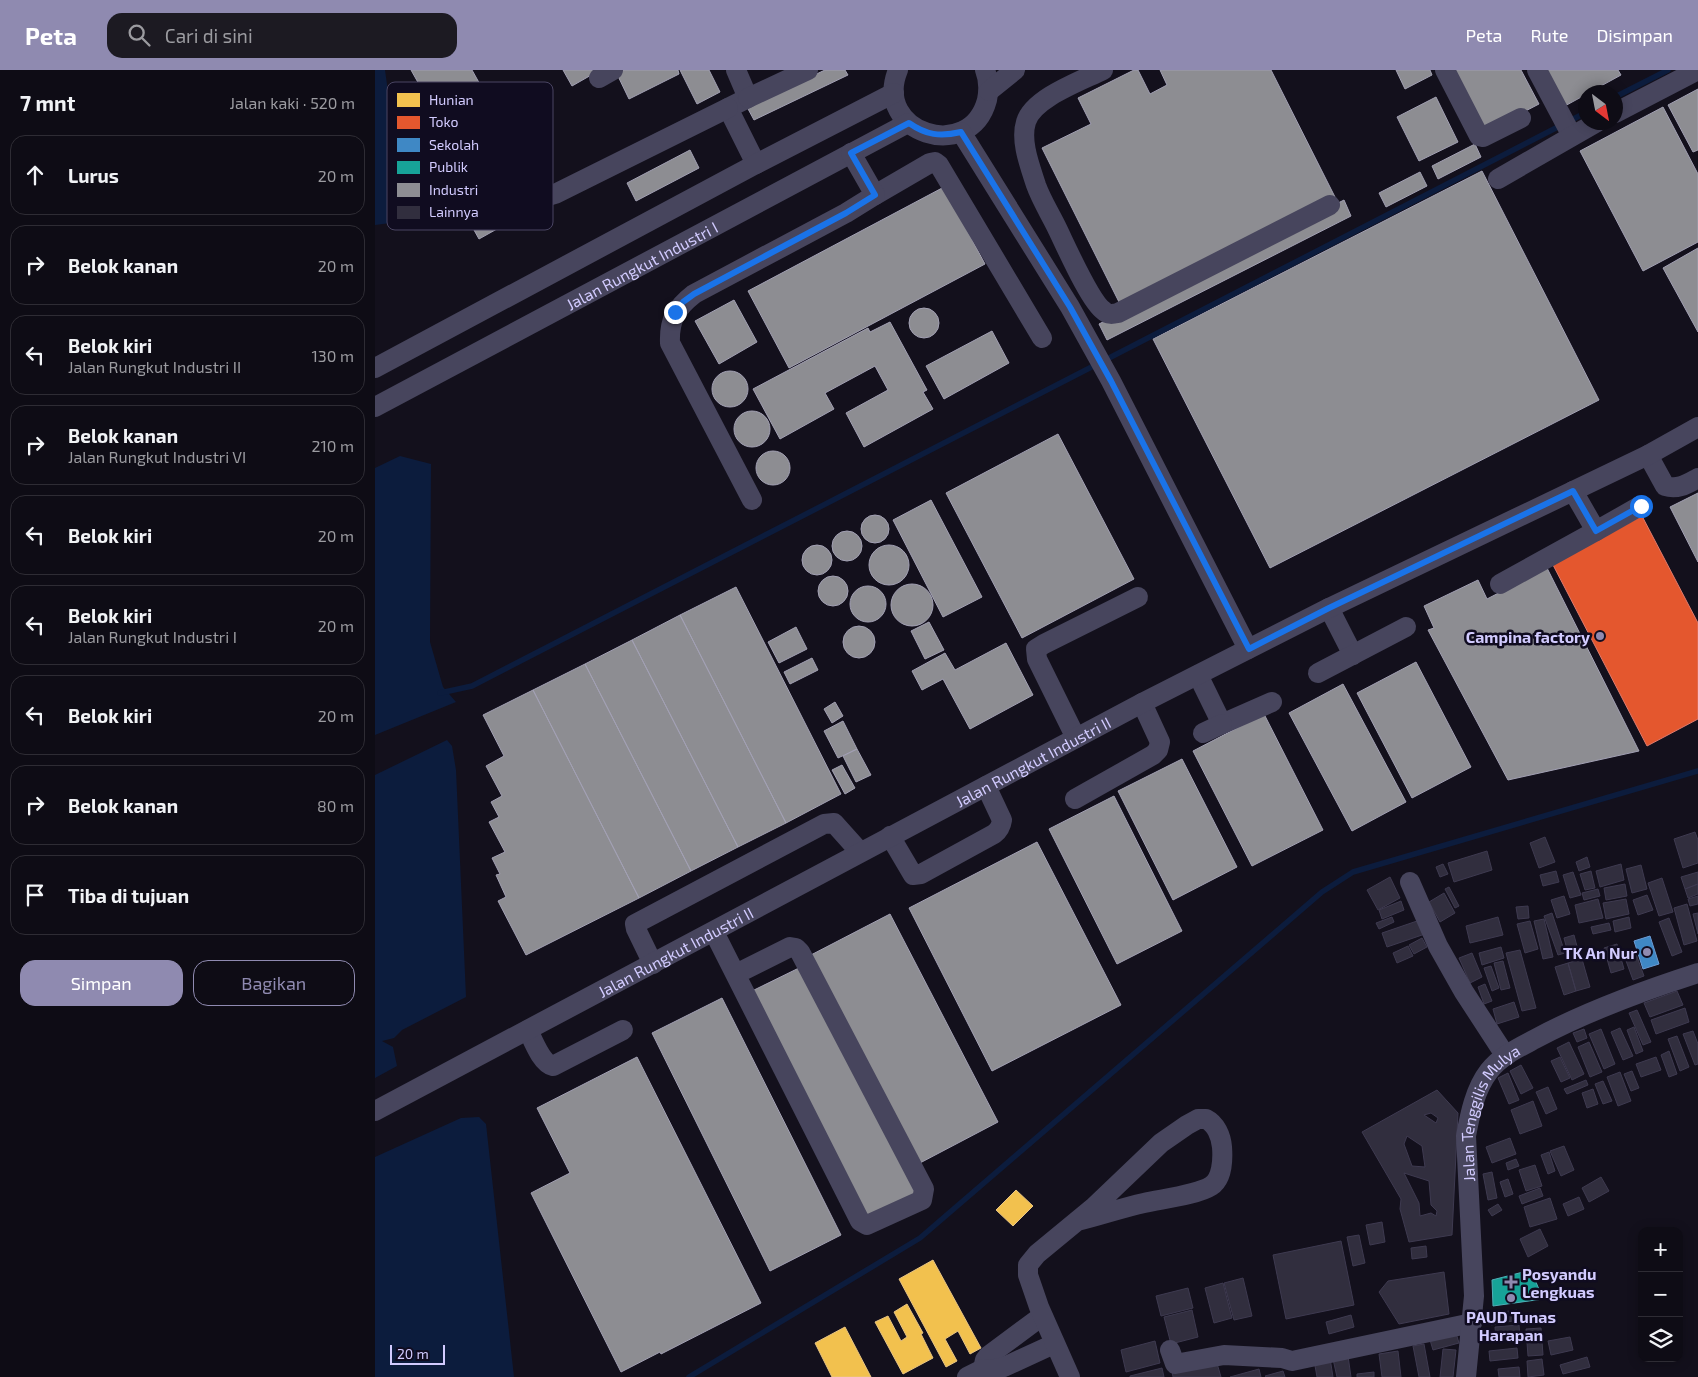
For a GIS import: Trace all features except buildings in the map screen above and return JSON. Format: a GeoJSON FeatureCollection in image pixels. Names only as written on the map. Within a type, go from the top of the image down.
{"type":"FeatureCollection","features":[{"type":"Feature","properties":{"kind":"street"},"geometry":{"type":"LineString","coordinates":[[736,70],[749,98]]}},
{"type":"Feature","properties":{"kind":"street"},"geometry":{"type":"LineString","coordinates":[[553,195],[808,70]]}},
{"type":"Feature","properties":{"kind":"street"},"geometry":{"type":"LineString","coordinates":[[898,70],[895,78],[894,93],[899,110],[909,123],[920,131],[933,135],[947,136],[961,132],[975,122],[985,108],[989,91],[988,76],[985,70]]}},
{"type":"Feature","properties":{"kind":"street"},"geometry":{"type":"LineString","coordinates":[[989,91],[1015,70]]}},
{"type":"Feature","properties":{"kind":"street"},"geometry":{"type":"LineString","coordinates":[[1103,70],[1044,100],[1034,108],[1026,121],[1024,131],[1025,145],[1037,187],[1091,295],[1103,311],[1109,314],[1118,313],[1330,205]]}},
{"type":"Feature","properties":{"kind":"street"},"geometry":{"type":"LineString","coordinates":[[1445,70],[1479,136],[1483,137],[1521,118]]}},
{"type":"Feature","properties":{"kind":"street"},"geometry":{"type":"LineString","coordinates":[[1537,70],[1571,133]]}},
{"type":"Feature","properties":{"kind":"street"},"geometry":{"type":"LineString","coordinates":[[1623,109],[1698,70]]}},
{"type":"Feature","properties":{"kind":"street","name":"Jalan Rungkut Industri I"},"geometry":{"type":"LineString","coordinates":[[375,368],[756,164],[894,93]]}},
{"type":"Feature","properties":{"kind":"street"},"geometry":{"type":"LineString","coordinates":[[728,108],[756,164]]}},
{"type":"Feature","properties":{"kind":"street","name":"Jalan Rungkut Industri I"},"geometry":{"type":"LineString","coordinates":[[375,407],[909,123]]}},
{"type":"Feature","properties":{"kind":"street"},"geometry":{"type":"LineString","coordinates":[[1499,179],[1578,130]]}},
{"type":"Feature","properties":{"kind":"street"},"geometry":{"type":"LineString","coordinates":[[961,132],[1070,307],[1111,381],[1249,649]]}},
{"type":"Feature","properties":{"kind":"street"},"geometry":{"type":"LineString","coordinates":[[851,153],[875,195]]}},
{"type":"Feature","properties":{"kind":"street"},"geometry":{"type":"LineString","coordinates":[[752,500],[670,343],[669,329],[675,312],[683,302],[694,294],[846,213],[930,163],[935,162],[939,165],[1042,338]]}},
{"type":"Feature","properties":{"kind":"street"},"geometry":{"type":"LineString","coordinates":[[1070,307],[1091,295]]}},
{"type":"Feature","properties":{"kind":"street","name":"Jalan Rungkut Industri II"},"geometry":{"type":"LineString","coordinates":[[375,1111],[1142,703],[1329,608],[1648,455],[1698,426]]}},
{"type":"Feature","properties":{"kind":"street"},"geometry":{"type":"LineString","coordinates":[[1648,455],[1665,486],[1673,488],[1682,486],[1698,478]]}},
{"type":"Feature","properties":{"kind":"street"},"geometry":{"type":"LineString","coordinates":[[1573,491],[1596,531]]}},
{"type":"Feature","properties":{"kind":"street"},"geometry":{"type":"LineString","coordinates":[[1500,584],[1641,506]]}},
{"type":"Feature","properties":{"kind":"street"},"geometry":{"type":"LineString","coordinates":[[1076,738],[1037,659],[1036,650],[1044,644],[1137,597]]}},
{"type":"Feature","properties":{"kind":"street"},"geometry":{"type":"LineString","coordinates":[[1329,608],[1353,655]]}},
{"type":"Feature","properties":{"kind":"street"},"geometry":{"type":"LineString","coordinates":[[1318,674],[1406,627]]}},
{"type":"Feature","properties":{"kind":"street"},"geometry":{"type":"LineString","coordinates":[[1198,675],[1222,724]]}},
{"type":"Feature","properties":{"kind":"street"},"geometry":{"type":"LineString","coordinates":[[1203,733],[1272,702]]}},
{"type":"Feature","properties":{"kind":"street"},"geometry":{"type":"LineString","coordinates":[[1075,799],[1153,756],[1158,750],[1160,742],[1142,703]]}},
{"type":"Feature","properties":{"kind":"street"},"geometry":{"type":"LineString","coordinates":[[891,836],[913,875],[921,874],[999,830],[1002,820],[986,786]]}},
{"type":"Feature","properties":{"kind":"street"},"geometry":{"type":"LineString","coordinates":[[653,964],[635,924],[824,824],[835,823],[860,852]]}},
{"type":"Feature","properties":{"kind":"street"},"geometry":{"type":"LineString","coordinates":[[1410,882],[1438,946],[1464,992],[1505,1055]]}},
{"type":"Feature","properties":{"kind":"street"},"geometry":{"type":"LineString","coordinates":[[714,932],[860,1221],[867,1225],[922,1200],[925,1189],[800,952],[796,948],[790,947],[736,974]]}},
{"type":"Feature","properties":{"kind":"street","name":"Jalan Tenggilis Mulya"},"geometry":{"type":"LineString","coordinates":[[1466,1377],[1474,1296],[1466,1136],[1470,1112],[1484,1078],[1505,1055],[1557,1028],[1640,992],[1698,973]]}},
{"type":"Feature","properties":{"kind":"street"},"geometry":{"type":"LineString","coordinates":[[528,1030],[549,1066],[553,1066],[623,1030]]}},
{"type":"Feature","properties":{"kind":"street"},"geometry":{"type":"LineString","coordinates":[[1070,1377],[1042,1316],[1028,1275],[1028,1265],[1037,1254],[1077,1221],[1161,1143],[1187,1125],[1198,1119],[1206,1119],[1220,1136],[1222,1164],[1217,1180],[1211,1186],[1187,1194],[1077,1221]]}},
{"type":"Feature","properties":{"kind":"street"},"geometry":{"type":"LineString","coordinates":[[975,1373],[989,1356],[1042,1316]]}},
{"type":"Feature","properties":{"kind":"street"},"geometry":{"type":"LineString","coordinates":[[1170,1350],[1175,1364],[1224,1355],[1282,1358],[1292,1361],[1472,1323]]}},
{"type":"Feature","properties":{"kind":"street"},"geometry":{"type":"LineString","coordinates":[[975,1373],[1003,1367],[1054,1344]]}},
{"type":"Feature","properties":{"kind":"water"},"geometry":{"type":"Polygon","coordinates":[[[375,70],[385,70],[387,84],[387,223],[375,225],[375,70]]]}},
{"type":"Feature","properties":{"kind":"water"},"geometry":{"type":"Polygon","coordinates":[[[400,456],[431,464],[430,642],[443,687],[456,702],[375,735],[375,468],[400,456]]]}},
{"type":"Feature","properties":{"kind":"water"},"geometry":{"type":"Polygon","coordinates":[[[447,740],[452,746],[456,770],[466,997],[402,1030],[394,1038],[382,1041],[393,1047],[397,1066],[375,1078],[375,775],[447,740]]]}},
{"type":"Feature","properties":{"kind":"water"},"geometry":{"type":"Polygon","coordinates":[[[479,1117],[486,1124],[514,1377],[375,1377],[375,1157],[461,1118],[479,1117]]]}},
{"type":"Feature","properties":{"kind":"waterway"},"geometry":{"type":"LineString","coordinates":[[1623,93],[1668,70]]}},
{"type":"Feature","properties":{"kind":"waterway"},"geometry":{"type":"LineString","coordinates":[[440,693],[472,686],[1578,117]]}},
{"type":"Feature","properties":{"kind":"waterway"},"geometry":{"type":"LineString","coordinates":[[689,1377],[920,1238],[1322,892],[1353,872],[1698,771]]}},
{"type":"Feature","properties":{"kind":"place","name":"Campina factory"},"geometry":{"type":"Point","coordinates":[1600,636]}},
{"type":"Feature","properties":{"kind":"place","name":"TK An Nur"},"geometry":{"type":"Point","coordinates":[1647,952]}},
{"type":"Feature","properties":{"kind":"place","name":"Posyandu Lengkuas"},"geometry":{"type":"Point","coordinates":[1511,1282]}},
{"type":"Feature","properties":{"kind":"place","name":"PAUD Tunas Harapan"},"geometry":{"type":"Point","coordinates":[1511,1298]}},
{"type":"Feature","properties":{"kind":"route"},"geometry":{"type":"LineString","coordinates":[[675,312],[683,302],[694,294],[846,213],[875,195],[851,153],[909,123],[920,131],[933,135],[947,136],[961,132],[1070,307],[1111,381],[1249,649],[1329,608],[1573,491],[1596,531],[1641,506]]}}]}
